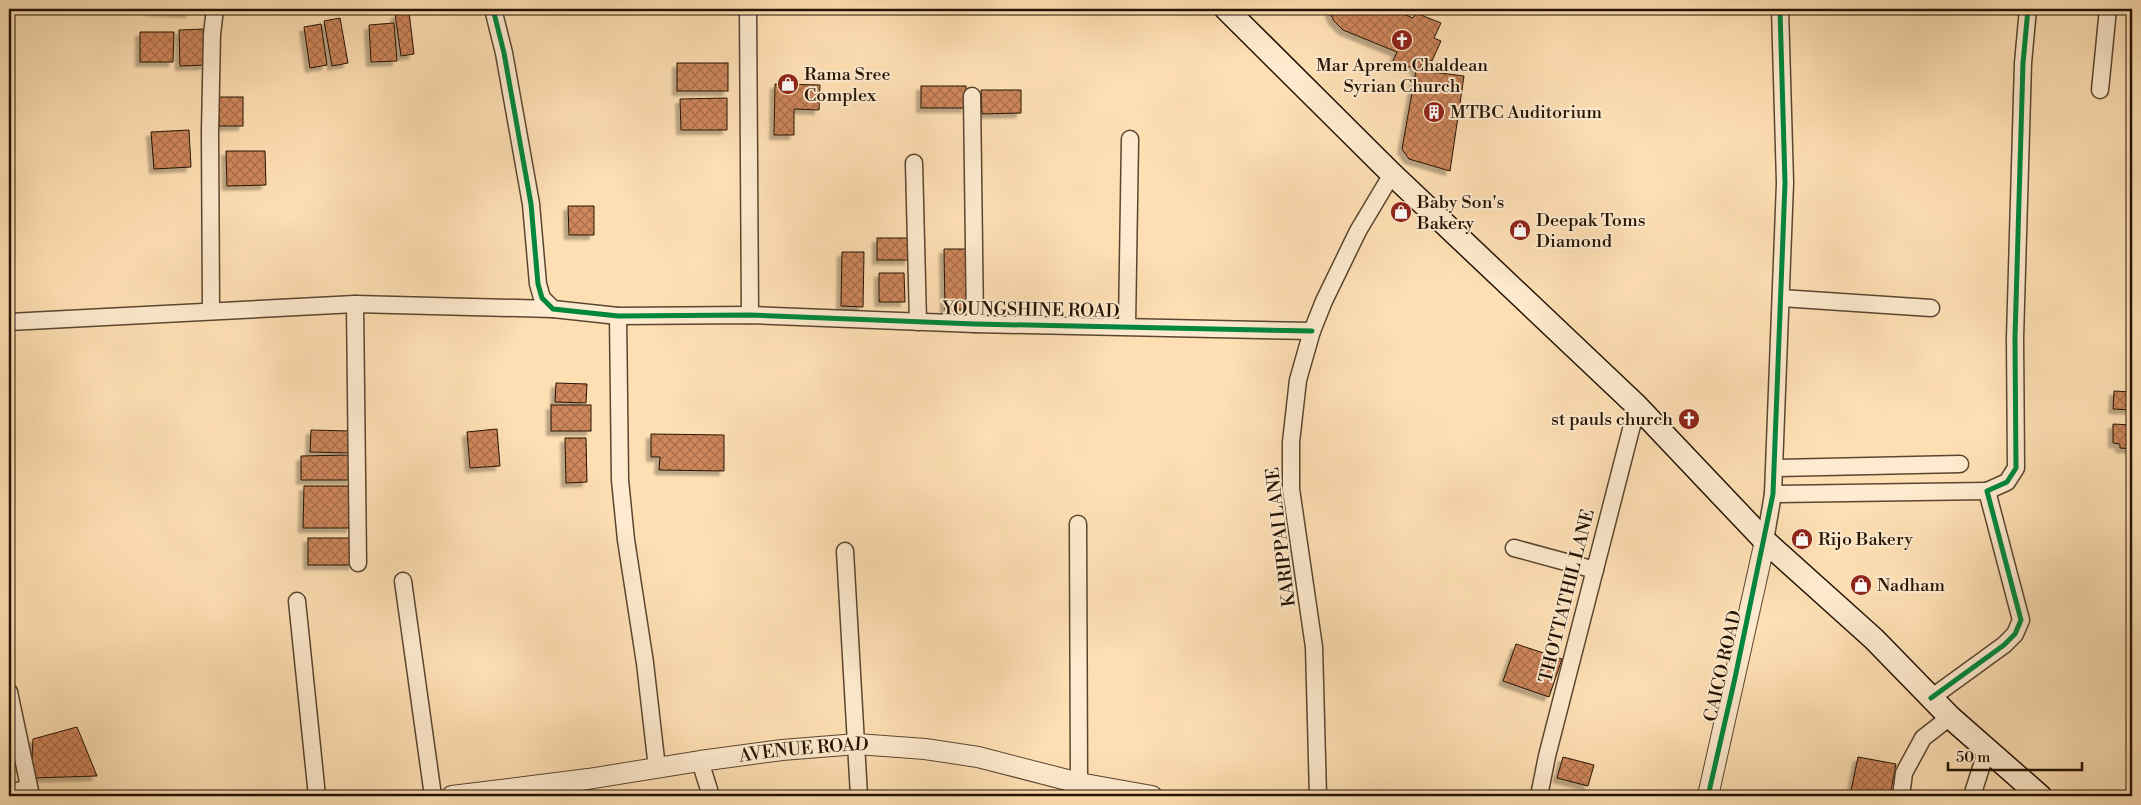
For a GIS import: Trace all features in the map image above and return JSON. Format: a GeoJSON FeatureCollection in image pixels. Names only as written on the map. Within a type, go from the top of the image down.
{"type":"FeatureCollection","features":[{"type":"Feature","properties":{"kind":"main road"},"geometry":{"type":"LineString","coordinates":[[1226,9],[1392,174],[1637,406],[1765,541],[1874,639],[1950,717],[2040,796]]}},
{"type":"Feature","properties":{"kind":"street"},"geometry":{"type":"LineString","coordinates":[[211,311],[210,132],[212,34],[215,9]]}},
{"type":"Feature","properties":{"kind":"street"},"geometry":{"type":"LineString","coordinates":[[493,9],[504,53],[531,204],[538,284],[542,298],[553,309]]}},
{"type":"Feature","properties":{"kind":"street"},"geometry":{"type":"LineString","coordinates":[[748,9],[750,315]]}},
{"type":"Feature","properties":{"kind":"street"},"geometry":{"type":"LineString","coordinates":[[1765,541],[1774,494],[1785,182],[1780,9]]}},
{"type":"Feature","properties":{"kind":"street"},"geometry":{"type":"LineString","coordinates":[[1774,494],[1987,491],[2007,482],[2016,468],[2015,338],[2023,64],[2028,9]]}},
{"type":"Feature","properties":{"kind":"street"},"geometry":{"type":"LineString","coordinates":[[2100,90],[2108,9]]}},
{"type":"Feature","properties":{"kind":"street"},"geometry":{"type":"LineString","coordinates":[[972,96],[974,324]]}},
{"type":"Feature","properties":{"kind":"street"},"geometry":{"type":"LineString","coordinates":[[1127,326],[1130,139]]}},
{"type":"Feature","properties":{"kind":"street"},"geometry":{"type":"LineString","coordinates":[[914,163],[918,322]]}},
{"type":"Feature","properties":{"kind":"street","name":"KARIPPAI LANE"},"geometry":{"type":"LineString","coordinates":[[1318,796],[1314,647],[1291,489],[1291,442],[1298,380],[1312,331],[1324,301],[1358,231],[1392,174]]}},
{"type":"Feature","properties":{"kind":"street"},"geometry":{"type":"LineString","coordinates":[[1781,298],[1931,308]]}},
{"type":"Feature","properties":{"kind":"street"},"geometry":{"type":"LineString","coordinates":[[355,304],[358,562]]}},
{"type":"Feature","properties":{"kind":"street","name":"YOUNGSHINE ROAD"},"geometry":{"type":"LineString","coordinates":[[9,322],[355,304],[553,309],[618,316],[750,315],[974,324],[1312,331]]}},
{"type":"Feature","properties":{"kind":"street"},"geometry":{"type":"LineString","coordinates":[[618,316],[620,480],[626,540],[645,663],[656,768]]}},
{"type":"Feature","properties":{"kind":"street","name":"THOTTATHIL LANE"},"geometry":{"type":"LineString","coordinates":[[1539,796],[1637,406]]}},
{"type":"Feature","properties":{"kind":"street"},"geometry":{"type":"LineString","coordinates":[[1775,468],[1960,464]]}},
{"type":"Feature","properties":{"kind":"street"},"geometry":{"type":"LineString","coordinates":[[1932,698],[2004,645],[2015,634],[2021,620],[1987,491]]}},
{"type":"Feature","properties":{"kind":"street"},"geometry":{"type":"LineString","coordinates":[[1078,524],[1079,784]]}},
{"type":"Feature","properties":{"kind":"street","name":"CAICO ROAD"},"geometry":{"type":"LineString","coordinates":[[1708,796],[1765,541]]}},
{"type":"Feature","properties":{"kind":"street"},"geometry":{"type":"LineString","coordinates":[[1514,548],[1595,570]]}},
{"type":"Feature","properties":{"kind":"street"},"geometry":{"type":"LineString","coordinates":[[845,551],[859,796]]}},
{"type":"Feature","properties":{"kind":"street"},"geometry":{"type":"LineString","coordinates":[[403,581],[434,796]]}},
{"type":"Feature","properties":{"kind":"street"},"geometry":{"type":"LineString","coordinates":[[298,601],[317,796]]}},
{"type":"Feature","properties":{"kind":"street"},"geometry":{"type":"LineString","coordinates":[[9,692],[30,792],[9,794]]}},
{"type":"Feature","properties":{"kind":"street"},"geometry":{"type":"LineString","coordinates":[[1901,796],[1904,773],[1923,738],[1950,717]]}},
{"type":"Feature","properties":{"kind":"street","name":"AVENUE ROAD"},"geometry":{"type":"LineString","coordinates":[[452,796],[782,750],[857,744],[925,749],[978,757],[1114,794],[1152,796]]}},
{"type":"Feature","properties":{"kind":"street"},"geometry":{"type":"LineString","coordinates":[[1972,796],[1987,749]]}},
{"type":"Feature","properties":{"kind":"street"},"geometry":{"type":"LineString","coordinates":[[700,761],[710,796]]}},
{"type":"Feature","properties":{"kind":"building"},"geometry":{"type":"Polygon","coordinates":[[[150,9],[190,9],[190,13],[150,11],[150,9]]]}},
{"type":"Feature","properties":{"kind":"building","name":"Mar Aprem Chaldean Syrian Church"},"geometry":{"type":"Polygon","coordinates":[[[1331,9],[1393,9],[1413,18],[1416,13],[1441,23],[1434,38],[1441,41],[1432,61],[1424,58],[1419,70],[1393,61],[1397,52],[1343,30],[1334,21],[1330,13],[1331,9]]]}},
{"type":"Feature","properties":{"kind":"building"},"geometry":{"type":"Polygon","coordinates":[[[409,12],[414,54],[401,56],[395,14],[409,12]]]}},
{"type":"Feature","properties":{"kind":"building"},"geometry":{"type":"Polygon","coordinates":[[[340,18],[348,63],[332,66],[324,21],[340,18]]]}},
{"type":"Feature","properties":{"kind":"building"},"geometry":{"type":"Polygon","coordinates":[[[394,23],[397,61],[371,62],[369,25],[394,23]]]}},
{"type":"Feature","properties":{"kind":"building"},"geometry":{"type":"Polygon","coordinates":[[[321,24],[327,65],[310,68],[304,27],[321,24]]]}},
{"type":"Feature","properties":{"kind":"building"},"geometry":{"type":"Polygon","coordinates":[[[205,29],[206,65],[180,66],[179,30],[205,29]]]}},
{"type":"Feature","properties":{"kind":"building"},"geometry":{"type":"Polygon","coordinates":[[[140,32],[174,32],[173,62],[140,62],[140,32]]]}},
{"type":"Feature","properties":{"kind":"building"},"geometry":{"type":"Polygon","coordinates":[[[677,63],[728,63],[728,91],[677,91],[677,63]]]}},
{"type":"Feature","properties":{"kind":"building","name":"MTBC Auditorium"},"geometry":{"type":"Polygon","coordinates":[[[1416,70],[1464,76],[1450,171],[1409,159],[1402,149],[1416,70]]]}},
{"type":"Feature","properties":{"kind":"building"},"geometry":{"type":"Polygon","coordinates":[[[775,84],[820,85],[819,110],[794,109],[794,135],[774,135],[775,84]]]}},
{"type":"Feature","properties":{"kind":"building"},"geometry":{"type":"Polygon","coordinates":[[[921,86],[966,86],[966,108],[921,108],[921,86]]]}},
{"type":"Feature","properties":{"kind":"building"},"geometry":{"type":"Polygon","coordinates":[[[981,90],[1021,90],[1021,113],[982,114],[981,90]]]}},
{"type":"Feature","properties":{"kind":"building"},"geometry":{"type":"Polygon","coordinates":[[[219,97],[243,97],[243,126],[219,126],[219,97]]]}},
{"type":"Feature","properties":{"kind":"building"},"geometry":{"type":"Polygon","coordinates":[[[727,98],[727,130],[681,130],[680,99],[727,98]]]}},
{"type":"Feature","properties":{"kind":"building"},"geometry":{"type":"Polygon","coordinates":[[[189,130],[191,167],[154,169],[151,132],[189,130]]]}},
{"type":"Feature","properties":{"kind":"building"},"geometry":{"type":"Polygon","coordinates":[[[226,151],[265,151],[266,185],[227,186],[226,151]]]}},
{"type":"Feature","properties":{"kind":"building"},"geometry":{"type":"Polygon","coordinates":[[[568,206],[594,206],[594,235],[569,235],[568,206]]]}},
{"type":"Feature","properties":{"kind":"building"},"geometry":{"type":"Polygon","coordinates":[[[877,238],[909,238],[909,260],[877,260],[877,238]]]}},
{"type":"Feature","properties":{"kind":"building"},"geometry":{"type":"Polygon","coordinates":[[[944,249],[967,249],[968,309],[945,310],[944,249]]]}},
{"type":"Feature","properties":{"kind":"building"},"geometry":{"type":"Polygon","coordinates":[[[842,252],[864,252],[863,307],[841,306],[842,252]]]}},
{"type":"Feature","properties":{"kind":"building"},"geometry":{"type":"Polygon","coordinates":[[[879,273],[904,273],[905,302],[879,302],[879,273]]]}},
{"type":"Feature","properties":{"kind":"building"},"geometry":{"type":"Polygon","coordinates":[[[556,383],[587,384],[586,403],[555,402],[556,383]]]}},
{"type":"Feature","properties":{"kind":"building"},"geometry":{"type":"Polygon","coordinates":[[[2114,391],[2132,392],[2132,410],[2113,409],[2114,391]]]}},
{"type":"Feature","properties":{"kind":"building"},"geometry":{"type":"Polygon","coordinates":[[[551,405],[591,405],[591,431],[551,431],[551,405]]]}},
{"type":"Feature","properties":{"kind":"building"},"geometry":{"type":"Polygon","coordinates":[[[2113,424],[2132,425],[2132,449],[2120,448],[2120,444],[2113,443],[2113,424]]]}},
{"type":"Feature","properties":{"kind":"building"},"geometry":{"type":"Polygon","coordinates":[[[497,429],[500,466],[470,468],[467,432],[497,429]]]}},
{"type":"Feature","properties":{"kind":"building"},"geometry":{"type":"Polygon","coordinates":[[[311,430],[350,431],[349,453],[310,452],[311,430]]]}},
{"type":"Feature","properties":{"kind":"building"},"geometry":{"type":"Polygon","coordinates":[[[651,434],[724,435],[724,471],[659,470],[660,457],[651,457],[651,434]]]}},
{"type":"Feature","properties":{"kind":"building"},"geometry":{"type":"Polygon","coordinates":[[[565,438],[586,438],[587,482],[566,483],[565,438]]]}},
{"type":"Feature","properties":{"kind":"building"},"geometry":{"type":"Polygon","coordinates":[[[350,455],[351,480],[301,480],[301,456],[350,455]]]}},
{"type":"Feature","properties":{"kind":"building"},"geometry":{"type":"Polygon","coordinates":[[[304,486],[351,486],[351,528],[303,528],[304,486]]]}},
{"type":"Feature","properties":{"kind":"building"},"geometry":{"type":"Polygon","coordinates":[[[308,538],[353,538],[353,565],[308,565],[308,538]]]}},
{"type":"Feature","properties":{"kind":"building"},"geometry":{"type":"Polygon","coordinates":[[[1516,644],[1562,659],[1549,697],[1503,681],[1516,644]]]}},
{"type":"Feature","properties":{"kind":"building"},"geometry":{"type":"Polygon","coordinates":[[[77,727],[97,776],[31,778],[33,739],[77,727]]]}},
{"type":"Feature","properties":{"kind":"building"},"geometry":{"type":"Polygon","coordinates":[[[1563,757],[1594,765],[1588,786],[1557,778],[1563,757]]]}},
{"type":"Feature","properties":{"kind":"building"},"geometry":{"type":"Polygon","coordinates":[[[1858,757],[1896,764],[1890,796],[1851,791],[1858,757]]]}},
{"type":"Feature","properties":{"kind":"cycle path"},"geometry":{"type":"LineString","coordinates":[[493,9],[504,53],[531,204],[538,284],[542,298],[553,309],[618,316],[750,315],[975,324],[1312,331]]}},
{"type":"Feature","properties":{"kind":"cycle path"},"geometry":{"type":"LineString","coordinates":[[1708,796],[1735,678],[1773,494],[1785,183],[1780,9]]}},
{"type":"Feature","properties":{"kind":"cycle path"},"geometry":{"type":"LineString","coordinates":[[1931,698],[2004,645],[2015,634],[2021,620],[1987,491],[2007,482],[2016,468],[2015,338],[2023,63],[2028,9]]}},
{"type":"Feature","properties":{"kind":"place","name":"Mar Aprem Chaldean Syrian Church"},"geometry":{"type":"Point","coordinates":[1402,40]}},
{"type":"Feature","properties":{"kind":"place","name":"Rama Sree Complex"},"geometry":{"type":"Point","coordinates":[788,84]}},
{"type":"Feature","properties":{"kind":"place","name":"MTBC Auditorium"},"geometry":{"type":"Point","coordinates":[1434,112]}},
{"type":"Feature","properties":{"kind":"place","name":"Baby Son's Bakery"},"geometry":{"type":"Point","coordinates":[1401,212]}},
{"type":"Feature","properties":{"kind":"place","name":"Deepak Toms Diamond"},"geometry":{"type":"Point","coordinates":[1520,230]}},
{"type":"Feature","properties":{"kind":"place","name":"st pauls church"},"geometry":{"type":"Point","coordinates":[1689,419]}},
{"type":"Feature","properties":{"kind":"place","name":"Rijo Bakery"},"geometry":{"type":"Point","coordinates":[1802,539]}},
{"type":"Feature","properties":{"kind":"place","name":"Nadham"},"geometry":{"type":"Point","coordinates":[1861,585]}}]}
